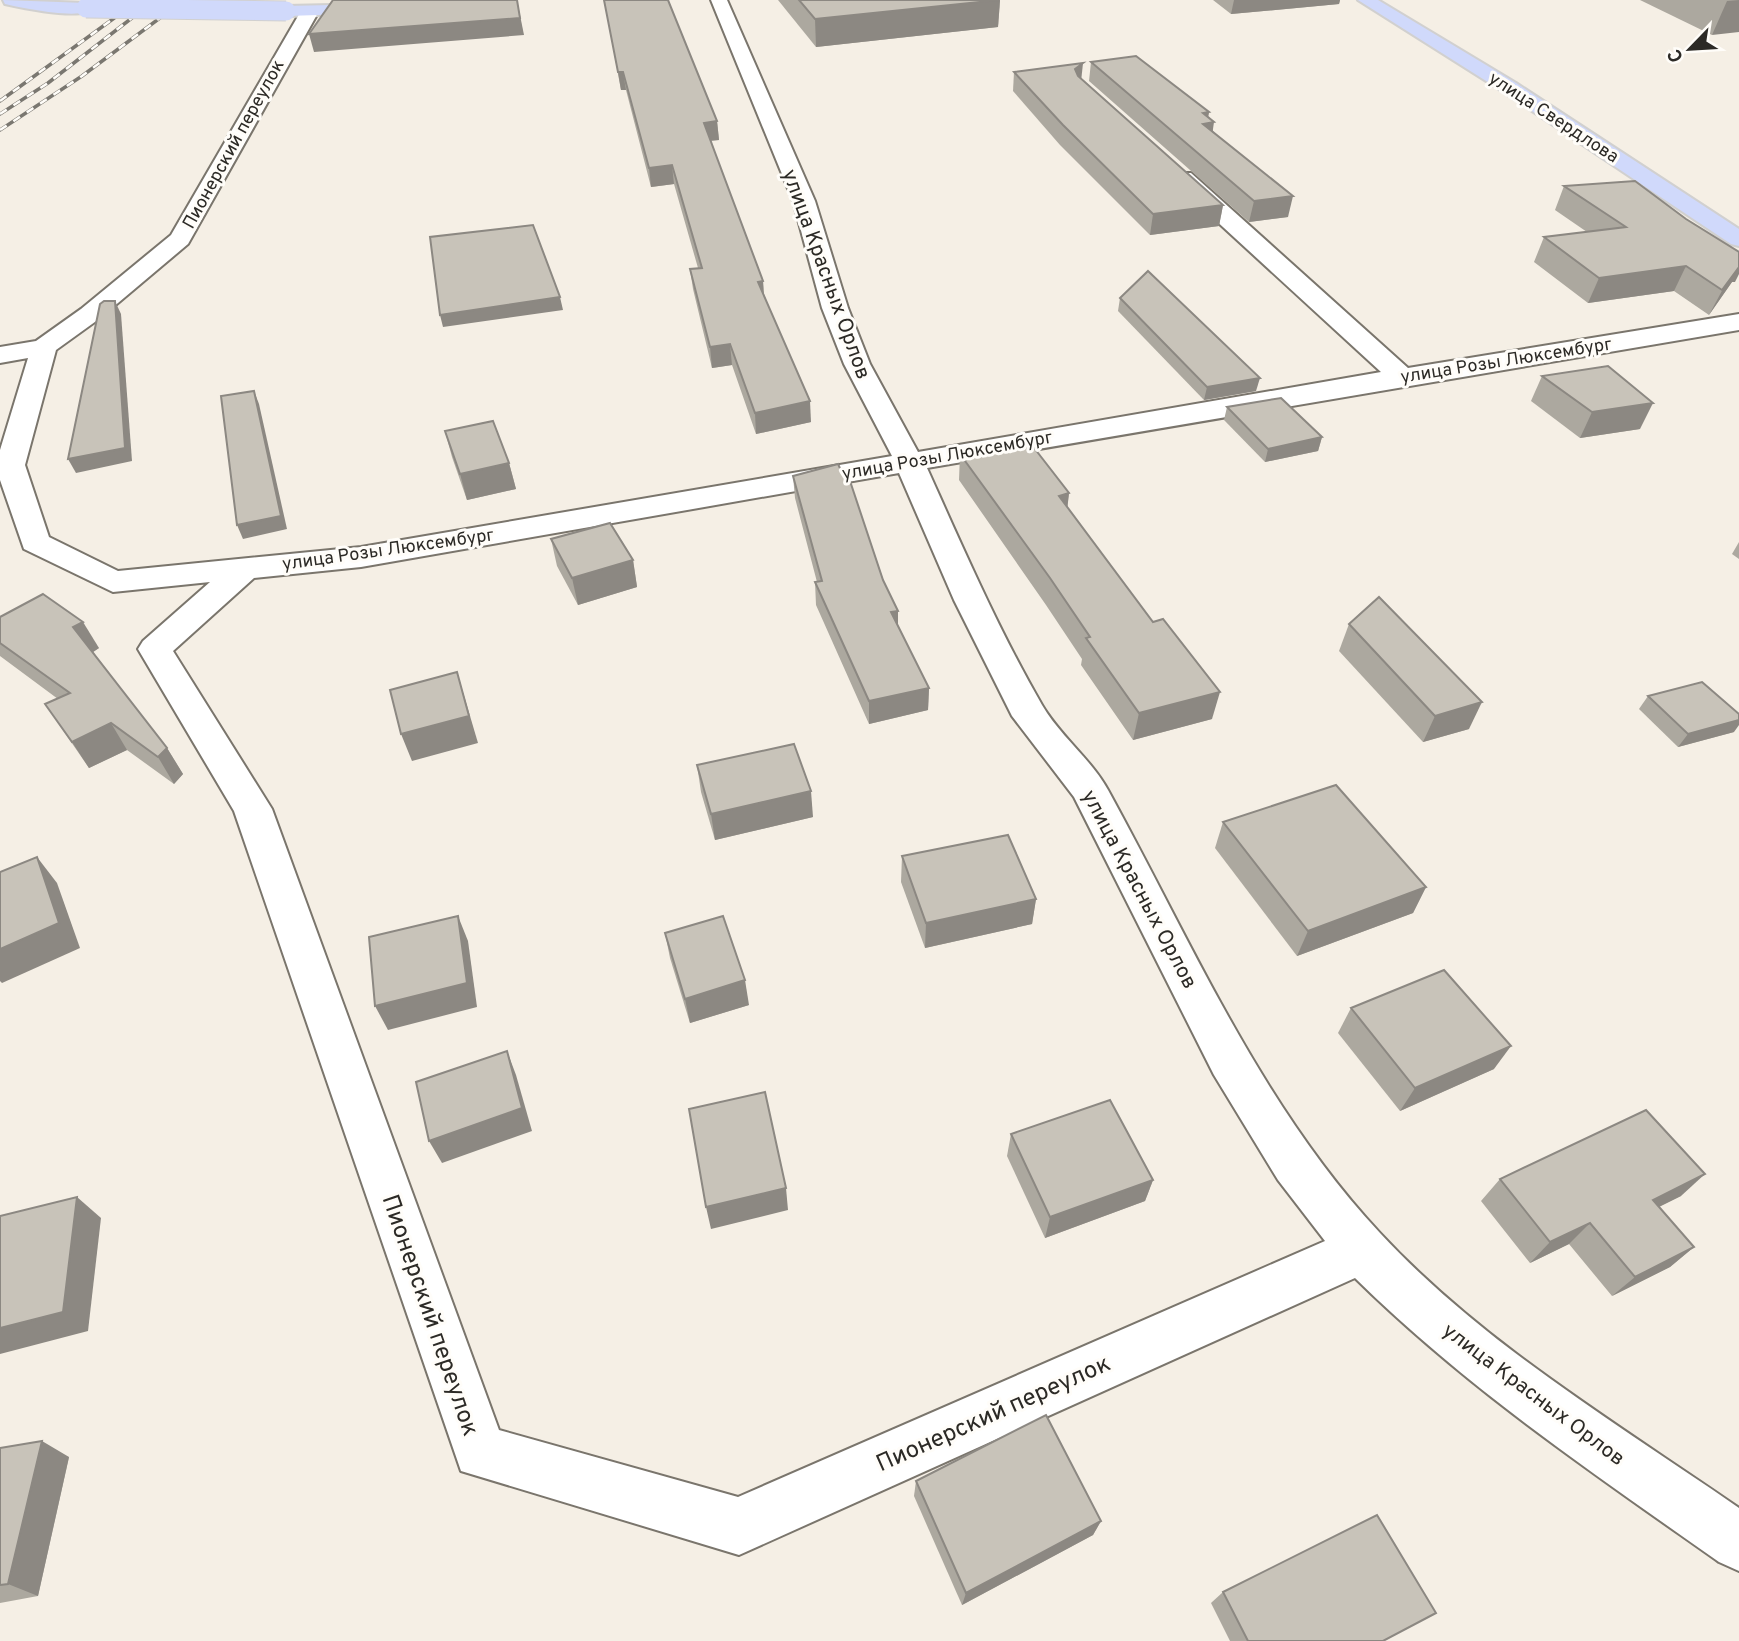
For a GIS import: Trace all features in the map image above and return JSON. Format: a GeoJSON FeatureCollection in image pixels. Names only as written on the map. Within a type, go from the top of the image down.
{"type":"FeatureCollection","features":[{"type":"Feature","properties":{"kind":"main road"},"geometry":{"type":"LineString","coordinates":[[11,0],[43,6],[86,8],[298,11],[391,8]]}},
{"type":"Feature","properties":{"kind":"main road","name":"улица Свердлова"},"geometry":{"type":"LineString","coordinates":[[1367,0],[1509,87],[1739,239]]}},
{"type":"Feature","properties":{"kind":"street","name":"улица Красных Орлов"},"geometry":{"type":"LineString","coordinates":[[719,0],[759,101],[804,201],[835,308],[857,364],[909,461],[970,600],[1030,716],[1089,789],[1230,1061],[1295,1164],[1362,1250],[1432,1317],[1527,1394],[1739,1542]]}},
{"type":"Feature","properties":{"kind":"street","name":"Пионерский переулок"},"geometry":{"type":"LineString","coordinates":[[44,347],[90,314],[180,239],[298,11]]}},
{"type":"Feature","properties":{"kind":"street"},"geometry":{"type":"LineString","coordinates":[[1167,163],[1402,377]]}},
{"type":"Feature","properties":{"kind":"street","name":"улица Розы Люксембург"},"geometry":{"type":"LineString","coordinates":[[44,347],[10,465],[35,542],[113,582],[361,557],[909,461],[1739,322]]}},
{"type":"Feature","properties":{"kind":"street"},"geometry":{"type":"LineString","coordinates":[[0,355],[44,347]]}},
{"type":"Feature","properties":{"kind":"street","name":"Пионерский переулок"},"geometry":{"type":"LineString","coordinates":[[245,569],[155,649],[253,809],[480,1452],[739,1525],[1362,1250]]}},
{"type":"Feature","properties":{"kind":"building"},"geometry":{"type":"Polygon","coordinates":[[[333,0],[517,0],[520,18],[309,34],[333,0]]]}},
{"type":"Feature","properties":{"kind":"building"},"geometry":{"type":"Polygon","coordinates":[[[604,0],[668,0],[717,121],[704,123],[763,281],[758,282],[810,401],[755,413],[730,344],[710,347],[690,269],[702,268],[672,165],[649,168],[623,72],[618,72],[604,0]]]}},
{"type":"Feature","properties":{"kind":"building"},"geometry":{"type":"Polygon","coordinates":[[[799,0],[999,0],[815,19],[799,0]]]}},
{"type":"Feature","properties":{"kind":"building"},"geometry":{"type":"Polygon","coordinates":[[[1136,56],[1209,112],[1203,113],[1214,122],[1203,124],[1293,196],[1254,201],[1091,62],[1136,56]]]}},
{"type":"Feature","properties":{"kind":"building"},"geometry":{"type":"Polygon","coordinates":[[[1083,63],[1075,69],[1078,76],[1223,205],[1153,214],[1014,72],[1083,63]]]}},
{"type":"Feature","properties":{"kind":"building"},"geometry":{"type":"Polygon","coordinates":[[[1635,181],[1686,219],[1739,252],[1739,267],[1722,290],[1686,266],[1599,278],[1544,237],[1626,227],[1564,186],[1635,181]]]}},
{"type":"Feature","properties":{"kind":"building"},"geometry":{"type":"Polygon","coordinates":[[[533,225],[560,297],[440,315],[430,237],[533,225]]]}},
{"type":"Feature","properties":{"kind":"building"},"geometry":{"type":"Polygon","coordinates":[[[1148,271],[1260,378],[1207,387],[1120,298],[1148,271]]]}},
{"type":"Feature","properties":{"kind":"building"},"geometry":{"type":"Polygon","coordinates":[[[104,301],[115,301],[125,448],[68,459],[100,304],[104,301]]]}},
{"type":"Feature","properties":{"kind":"building"},"geometry":{"type":"Polygon","coordinates":[[[1608,366],[1653,403],[1592,412],[1542,376],[1608,366]]]}},
{"type":"Feature","properties":{"kind":"building"},"geometry":{"type":"Polygon","coordinates":[[[254,391],[281,516],[237,525],[221,396],[254,391]]]}},
{"type":"Feature","properties":{"kind":"building"},"geometry":{"type":"Polygon","coordinates":[[[1281,398],[1322,437],[1268,449],[1227,407],[1281,398]]]}},
{"type":"Feature","properties":{"kind":"building"},"geometry":{"type":"Polygon","coordinates":[[[493,421],[509,463],[460,474],[445,431],[493,421]]]}},
{"type":"Feature","properties":{"kind":"building"},"geometry":{"type":"Polygon","coordinates":[[[1028,440],[1069,493],[1059,496],[1153,622],[1163,619],[1220,692],[1139,713],[1086,638],[1090,637],[1050,578],[960,454],[1028,440]]]}},
{"type":"Feature","properties":{"kind":"building"},"geometry":{"type":"Polygon","coordinates":[[[838,464],[846,481],[850,481],[883,580],[898,611],[891,612],[929,688],[869,701],[815,582],[822,581],[793,476],[838,464]]]}},
{"type":"Feature","properties":{"kind":"building"},"geometry":{"type":"Polygon","coordinates":[[[610,523],[633,560],[572,578],[551,539],[610,523]]]}},
{"type":"Feature","properties":{"kind":"building"},"geometry":{"type":"Polygon","coordinates":[[[43,594],[83,622],[73,627],[167,748],[158,757],[111,723],[72,742],[45,704],[70,693],[0,643],[0,617],[43,594]]]}},
{"type":"Feature","properties":{"kind":"building"},"geometry":{"type":"Polygon","coordinates":[[[1379,597],[1482,702],[1435,716],[1349,624],[1379,597]]]}},
{"type":"Feature","properties":{"kind":"building"},"geometry":{"type":"Polygon","coordinates":[[[457,672],[469,716],[401,734],[390,690],[457,672]]]}},
{"type":"Feature","properties":{"kind":"building"},"geometry":{"type":"Polygon","coordinates":[[[1702,682],[1739,714],[1739,720],[1688,734],[1648,696],[1702,682]]]}},
{"type":"Feature","properties":{"kind":"building"},"geometry":{"type":"Polygon","coordinates":[[[794,744],[811,791],[711,814],[697,765],[794,744]]]}},
{"type":"Feature","properties":{"kind":"building"},"geometry":{"type":"Polygon","coordinates":[[[1336,785],[1426,887],[1308,931],[1223,822],[1336,785]]]}},
{"type":"Feature","properties":{"kind":"building"},"geometry":{"type":"Polygon","coordinates":[[[1008,835],[1036,899],[926,923],[902,856],[1008,835]]]}},
{"type":"Feature","properties":{"kind":"building"},"geometry":{"type":"Polygon","coordinates":[[[37,857],[59,923],[0,949],[0,872],[37,857]]]}},
{"type":"Feature","properties":{"kind":"building"},"geometry":{"type":"Polygon","coordinates":[[[458,916],[467,983],[375,1006],[369,937],[458,916]]]}},
{"type":"Feature","properties":{"kind":"building"},"geometry":{"type":"Polygon","coordinates":[[[723,916],[745,980],[685,999],[665,933],[723,916]]]}},
{"type":"Feature","properties":{"kind":"building"},"geometry":{"type":"Polygon","coordinates":[[[1444,970],[1511,1046],[1415,1088],[1351,1008],[1444,970]]]}},
{"type":"Feature","properties":{"kind":"building"},"geometry":{"type":"Polygon","coordinates":[[[507,1051],[522,1108],[429,1141],[416,1082],[507,1051]]]}},
{"type":"Feature","properties":{"kind":"building"},"geometry":{"type":"Polygon","coordinates":[[[765,1092],[786,1188],[706,1207],[689,1109],[765,1092]]]}},
{"type":"Feature","properties":{"kind":"building"},"geometry":{"type":"Polygon","coordinates":[[[1110,1100],[1153,1180],[1050,1217],[1011,1134],[1110,1100]]]}},
{"type":"Feature","properties":{"kind":"building"},"geometry":{"type":"Polygon","coordinates":[[[1646,1110],[1705,1174],[1653,1200],[1694,1247],[1635,1277],[1590,1223],[1550,1242],[1500,1179],[1646,1110]]]}},
{"type":"Feature","properties":{"kind":"building"},"geometry":{"type":"Polygon","coordinates":[[[77,1197],[63,1312],[0,1328],[0,1216],[77,1197]]]}},
{"type":"Feature","properties":{"kind":"building"},"geometry":{"type":"Polygon","coordinates":[[[1046,1415],[1101,1521],[966,1593],[916,1481],[1046,1415]]]}},
{"type":"Feature","properties":{"kind":"building"},"geometry":{"type":"Polygon","coordinates":[[[42,1441],[8,1584],[0,1585],[0,1448],[42,1441]]]}},
{"type":"Feature","properties":{"kind":"building"},"geometry":{"type":"Polygon","coordinates":[[[1377,1515],[1436,1613],[1383,1641],[1248,1641],[1223,1592],[1377,1515]]]}},
{"type":"Feature","properties":{"kind":"railway"},"geometry":{"type":"LineString","coordinates":[[0,101],[139,0]]}},
{"type":"Feature","properties":{"kind":"railway"},"geometry":{"type":"LineString","coordinates":[[0,114],[48,83],[155,0]]}},
{"type":"Feature","properties":{"kind":"railway"},"geometry":{"type":"LineString","coordinates":[[0,130],[82,76],[184,0]]}}]}
